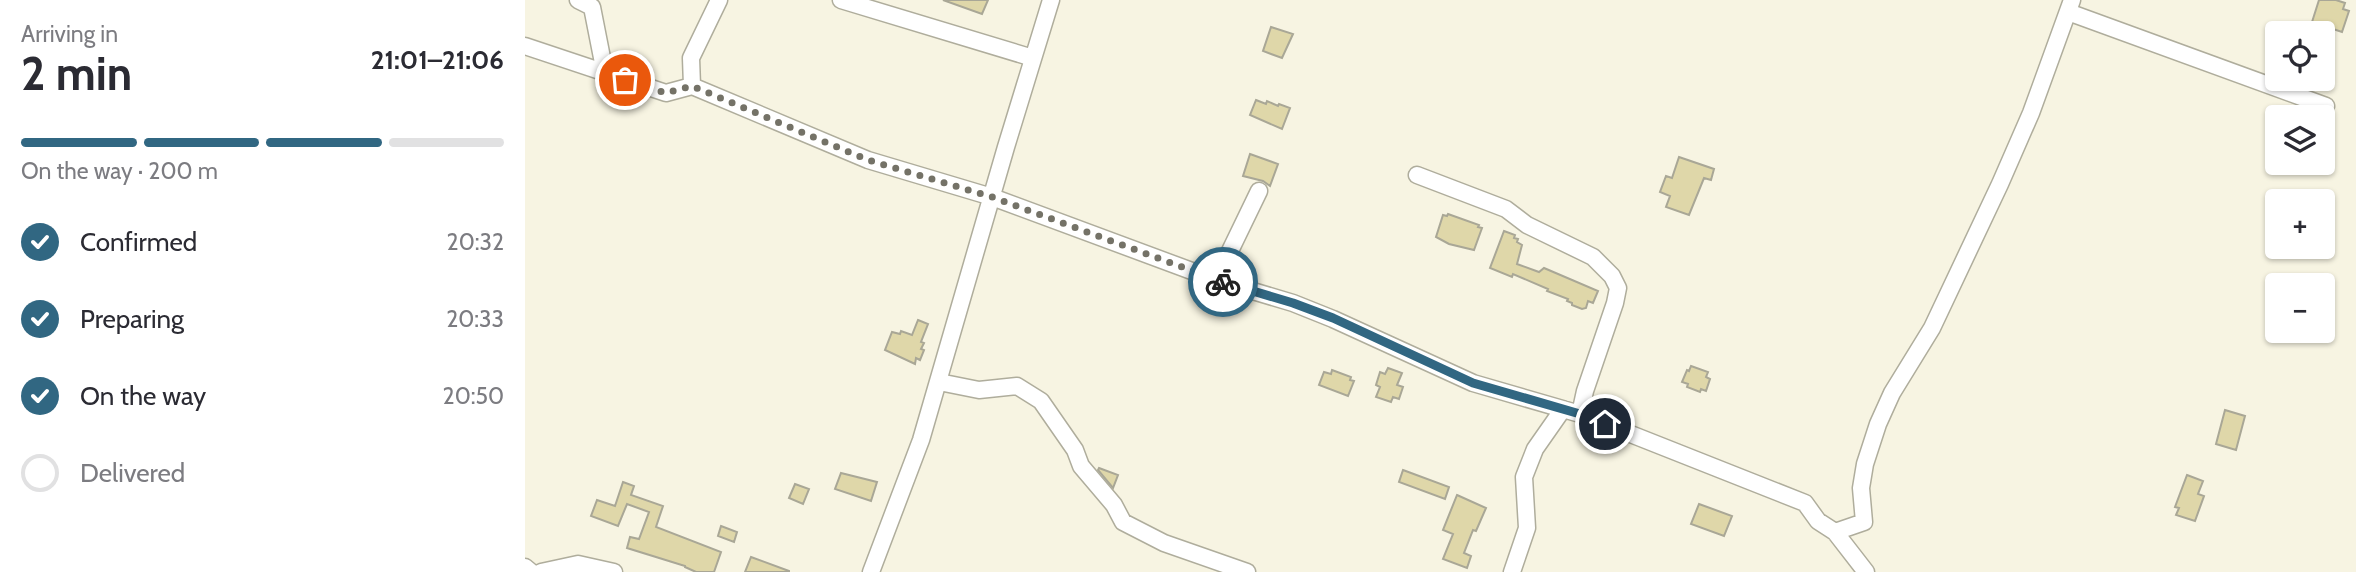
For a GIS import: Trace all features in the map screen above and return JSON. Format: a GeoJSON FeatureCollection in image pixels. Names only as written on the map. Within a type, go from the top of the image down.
{"type":"FeatureCollection","features":[{"type":"Feature","properties":{"kind":"street"},"geometry":{"type":"LineString","coordinates":[[578,0],[592,7],[605,73]]}},
{"type":"Feature","properties":{"kind":"street"},"geometry":{"type":"LineString","coordinates":[[692,86],[691,58],[719,0]]}},
{"type":"Feature","properties":{"kind":"street"},"geometry":{"type":"LineString","coordinates":[[841,0],[1033,58]]}},
{"type":"Feature","properties":{"kind":"street"},"geometry":{"type":"LineString","coordinates":[[871,572],[922,440],[1051,0]]}},
{"type":"Feature","properties":{"kind":"street"},"geometry":{"type":"LineString","coordinates":[[1835,532],[1864,522],[1861,488],[1865,464],[1878,424],[1892,393],[1932,328],[2000,184],[2031,113],[2070,6],[2323,105]]}},
{"type":"Feature","properties":{"kind":"street"},"geometry":{"type":"LineString","coordinates":[[525,46],[666,93],[692,86],[868,160],[992,197],[1216,280],[1293,303],[1333,318],[1473,383],[1580,414],[1805,503],[1818,521],[1835,532],[1858,569]]}},
{"type":"Feature","properties":{"kind":"street"},"geometry":{"type":"LineString","coordinates":[[1416,174],[1506,209],[1528,225],[1593,257],[1612,276],[1618,288],[1615,303],[1585,391],[1580,414]]}},
{"type":"Feature","properties":{"kind":"street"},"geometry":{"type":"LineString","coordinates":[[1216,280],[1259,191]]}},
{"type":"Feature","properties":{"kind":"street"},"geometry":{"type":"LineString","coordinates":[[939,382],[979,390],[1017,386],[1035,396],[1075,450],[1081,466],[1114,505],[1122,522],[1164,543],[1247,572]]}},
{"type":"Feature","properties":{"kind":"street"},"geometry":{"type":"LineString","coordinates":[[1512,572],[1527,528],[1524,477],[1535,449],[1563,409]]}},
{"type":"Feature","properties":{"kind":"street"},"geometry":{"type":"LineString","coordinates":[[541,572],[578,564],[614,572]]}},
{"type":"Feature","properties":{"kind":"street"},"geometry":{"type":"LineString","coordinates":[[525,567],[531,572]]}},
{"type":"Feature","properties":{"kind":"building"},"geometry":{"type":"Polygon","coordinates":[[[943,0],[988,0],[982,14],[943,0]]]}},
{"type":"Feature","properties":{"kind":"building"},"geometry":{"type":"Polygon","coordinates":[[[2319,0],[2345,3],[2343,9],[2349,11],[2342,32],[2335,30],[2335,21],[2312,21],[2319,0]]]}},
{"type":"Feature","properties":{"kind":"building"},"geometry":{"type":"Polygon","coordinates":[[[1271,27],[1293,34],[1282,58],[1263,51],[1271,27]]]}},
{"type":"Feature","properties":{"kind":"building"},"geometry":{"type":"Polygon","coordinates":[[[1256,100],[1290,108],[1282,129],[1250,115],[1256,100]]]}},
{"type":"Feature","properties":{"kind":"building"},"geometry":{"type":"Polygon","coordinates":[[[1250,154],[1278,164],[1270,186],[1263,181],[1243,176],[1250,154]]]}},
{"type":"Feature","properties":{"kind":"building"},"geometry":{"type":"Polygon","coordinates":[[[1679,157],[1714,169],[1711,180],[1704,178],[1689,215],[1666,207],[1670,196],[1660,192],[1666,176],[1672,178],[1679,157]]]}},
{"type":"Feature","properties":{"kind":"building"},"geometry":{"type":"Polygon","coordinates":[[[1448,214],[1482,228],[1474,250],[1449,244],[1436,237],[1443,215],[1448,214]]]}},
{"type":"Feature","properties":{"kind":"building"},"geometry":{"type":"Polygon","coordinates":[[[1504,231],[1515,235],[1514,238],[1522,245],[1517,264],[1539,272],[1544,268],[1598,291],[1593,303],[1588,301],[1586,308],[1582,309],[1572,305],[1568,299],[1547,291],[1548,289],[1513,274],[1512,277],[1490,268],[1504,231]]]}},
{"type":"Feature","properties":{"kind":"building"},"geometry":{"type":"Polygon","coordinates":[[[918,320],[928,324],[921,342],[924,343],[921,349],[924,350],[920,360],[916,358],[915,364],[885,350],[892,332],[900,334],[901,331],[912,335],[918,320]]]}},
{"type":"Feature","properties":{"kind":"building"},"geometry":{"type":"Polygon","coordinates":[[[1691,366],[1708,372],[1706,377],[1710,379],[1706,391],[1701,389],[1700,392],[1682,382],[1691,366]]]}},
{"type":"Feature","properties":{"kind":"building"},"geometry":{"type":"Polygon","coordinates":[[[1388,368],[1402,373],[1397,385],[1403,387],[1399,399],[1393,397],[1391,402],[1376,397],[1380,387],[1376,385],[1380,372],[1385,374],[1388,368]]]}},
{"type":"Feature","properties":{"kind":"building"},"geometry":{"type":"Polygon","coordinates":[[[1332,370],[1351,377],[1350,380],[1354,381],[1348,396],[1319,385],[1324,372],[1331,374],[1332,370]]]}},
{"type":"Feature","properties":{"kind":"building"},"geometry":{"type":"Polygon","coordinates":[[[2225,410],[2245,416],[2236,450],[2216,444],[2225,410]]]}},
{"type":"Feature","properties":{"kind":"building"},"geometry":{"type":"Polygon","coordinates":[[[1099,468],[1118,475],[1113,488],[1098,470],[1099,468]]]}},
{"type":"Feature","properties":{"kind":"building"},"geometry":{"type":"Polygon","coordinates":[[[1403,470],[1449,487],[1445,499],[1399,482],[1403,470]]]}},
{"type":"Feature","properties":{"kind":"building"},"geometry":{"type":"Polygon","coordinates":[[[841,473],[877,482],[871,501],[835,489],[841,473]]]}},
{"type":"Feature","properties":{"kind":"building"},"geometry":{"type":"Polygon","coordinates":[[[2187,475],[2203,481],[2198,494],[2204,496],[2195,521],[2176,515],[2179,508],[2175,507],[2187,475]]]}},
{"type":"Feature","properties":{"kind":"building"},"geometry":{"type":"Polygon","coordinates":[[[623,482],[634,486],[631,495],[663,506],[656,527],[721,552],[714,572],[696,572],[627,548],[630,537],[639,539],[649,512],[627,504],[618,526],[591,516],[597,500],[615,506],[623,482]]]}},
{"type":"Feature","properties":{"kind":"building"},"geometry":{"type":"Polygon","coordinates":[[[795,484],[809,489],[803,504],[789,498],[795,484]]]}},
{"type":"Feature","properties":{"kind":"building"},"geometry":{"type":"Polygon","coordinates":[[[1457,495],[1486,508],[1464,553],[1471,556],[1467,568],[1443,559],[1453,534],[1443,530],[1457,495]]]}},
{"type":"Feature","properties":{"kind":"building"},"geometry":{"type":"Polygon","coordinates":[[[1699,504],[1732,516],[1724,536],[1691,524],[1699,504]]]}},
{"type":"Feature","properties":{"kind":"building"},"geometry":{"type":"Polygon","coordinates":[[[721,526],[737,532],[734,542],[718,536],[721,526]]]}},
{"type":"Feature","properties":{"kind":"building"},"geometry":{"type":"Polygon","coordinates":[[[751,557],[789,571],[789,572],[745,572],[751,557]]]}},
{"type":"Feature","properties":{"kind":"way so far"},"geometry":{"type":"LineString","coordinates":[[625,80],[666,93],[692,86],[868,160],[992,197],[1223,282]]}},
{"type":"Feature","properties":{"kind":"route"},"geometry":{"type":"LineString","coordinates":[[1223,282],[1333,318],[1473,383],[1580,414],[1605,424]]}}]}
